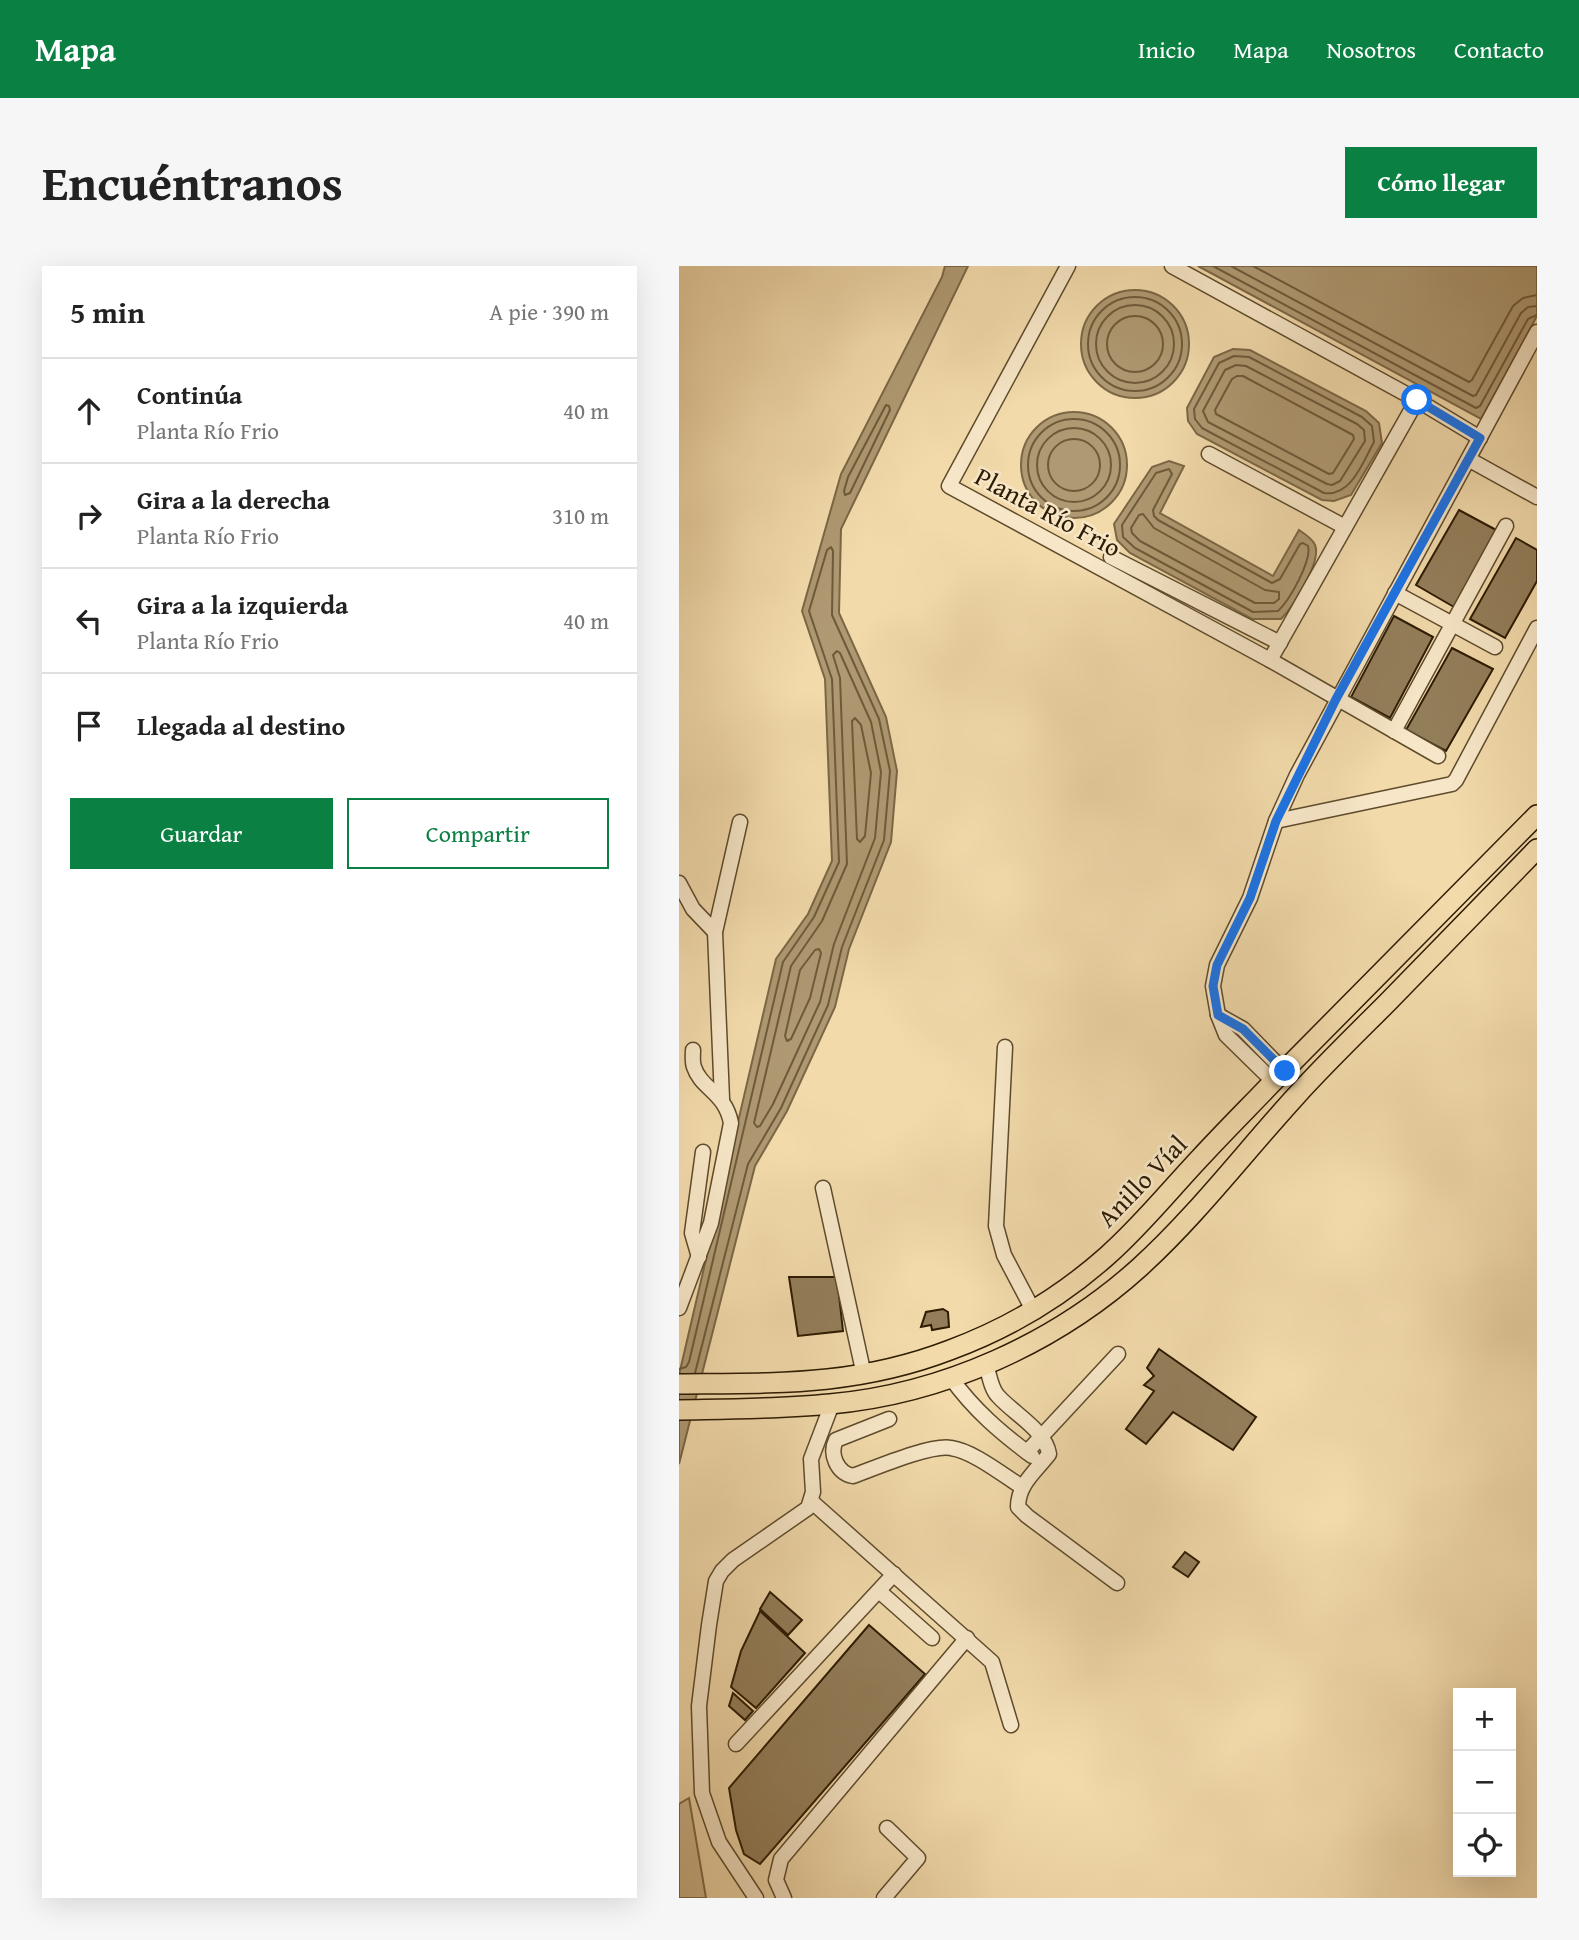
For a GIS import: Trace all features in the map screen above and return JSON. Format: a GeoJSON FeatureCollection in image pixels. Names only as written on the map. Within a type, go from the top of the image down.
{"type":"FeatureCollection","features":[{"type":"Feature","properties":{"kind":"highway","name":"Anillo Víal"},"geometry":{"type":"LineString","coordinates":[[679,1384],[802,1383],[894,1368],[979,1338],[1033,1310],[1071,1285],[1139,1225],[1279,1076],[1537,815]]}},
{"type":"Feature","properties":{"kind":"highway"},"geometry":{"type":"LineString","coordinates":[[679,1410],[832,1404],[892,1394],[951,1378],[986,1364],[1030,1343],[1081,1313],[1139,1268],[1297,1094],[1537,849]]}},
{"type":"Feature","properties":{"kind":"lane","name":"Planta Río Frio"},"geometry":{"type":"LineString","coordinates":[[1068,266],[949,486],[1270,660],[1438,755]]}},
{"type":"Feature","properties":{"kind":"lane"},"geometry":{"type":"LineString","coordinates":[[1172,266],[1417,400],[1480,438]]}},
{"type":"Feature","properties":{"kind":"lane"},"geometry":{"type":"LineString","coordinates":[[1279,1076],[1243,1029],[1218,1015],[1213,986],[1217,965],[1250,898],[1276,821],[1336,699],[1470,460],[1537,332]]}},
{"type":"Feature","properties":{"kind":"lane"},"geometry":{"type":"LineString","coordinates":[[1270,660],[1417,400]]}},
{"type":"Feature","properties":{"kind":"lane"},"geometry":{"type":"LineString","coordinates":[[1209,454],[1345,527]]}},
{"type":"Feature","properties":{"kind":"lane"},"geometry":{"type":"LineString","coordinates":[[1470,460],[1537,497]]}},
{"type":"Feature","properties":{"kind":"lane"},"geometry":{"type":"LineString","coordinates":[[1394,730],[1506,526]]}},
{"type":"Feature","properties":{"kind":"lane"},"geometry":{"type":"LineString","coordinates":[[1111,557],[1280,643]]}},
{"type":"Feature","properties":{"kind":"lane"},"geometry":{"type":"LineString","coordinates":[[1395,593],[1495,647]]}},
{"type":"Feature","properties":{"kind":"lane"},"geometry":{"type":"LineString","coordinates":[[1276,821],[1452,784],[1537,628]]}},
{"type":"Feature","properties":{"kind":"lane"},"geometry":{"type":"LineString","coordinates":[[722,1099],[715,933],[740,822]]}},
{"type":"Feature","properties":{"kind":"lane"},"geometry":{"type":"LineString","coordinates":[[679,883],[693,909],[715,933]]}},
{"type":"Feature","properties":{"kind":"lane"},"geometry":{"type":"LineString","coordinates":[[1005,1047],[996,1226],[1003,1255],[1033,1310]]}},
{"type":"Feature","properties":{"kind":"lane"},"geometry":{"type":"LineString","coordinates":[[679,1308],[711,1223],[731,1123],[728,1109],[722,1099],[699,1077],[693,1066],[693,1049]]}},
{"type":"Feature","properties":{"kind":"lane"},"geometry":{"type":"LineString","coordinates":[[699,1257],[692,1233],[703,1152]]}},
{"type":"Feature","properties":{"kind":"lane"},"geometry":{"type":"LineString","coordinates":[[824,1188],[864,1375]]}},
{"type":"Feature","properties":{"kind":"lane"},"geometry":{"type":"LineString","coordinates":[[1027,1452],[1118,1354]]}},
{"type":"Feature","properties":{"kind":"lane"},"geometry":{"type":"LineString","coordinates":[[986,1364],[995,1394],[1042,1436],[1048,1445],[1049,1454],[1022,1487],[1018,1496],[1018,1507],[1117,1583]]}},
{"type":"Feature","properties":{"kind":"lane"},"geometry":{"type":"LineString","coordinates":[[951,1378],[993,1427],[1042,1463]]}},
{"type":"Feature","properties":{"kind":"lane"},"geometry":{"type":"LineString","coordinates":[[756,1898],[719,1842],[702,1793],[699,1706],[709,1625],[716,1581],[722,1571],[733,1560],[797,1516],[811,1502],[811,1459],[832,1404]]}},
{"type":"Feature","properties":{"kind":"lane"},"geometry":{"type":"LineString","coordinates":[[889,1419],[836,1440],[833,1455],[840,1469],[853,1476],[935,1448],[950,1447],[965,1452],[1022,1487]]}},
{"type":"Feature","properties":{"kind":"lane"},"geometry":{"type":"LineString","coordinates":[[811,1502],[992,1662],[1011,1725]]}},
{"type":"Feature","properties":{"kind":"lane"},"geometry":{"type":"LineString","coordinates":[[736,1744],[894,1574]]}},
{"type":"Feature","properties":{"kind":"lane"},"geometry":{"type":"LineString","coordinates":[[879,1591],[932,1638]]}},
{"type":"Feature","properties":{"kind":"lane"},"geometry":{"type":"LineString","coordinates":[[784,1898],[776,1880],[781,1859],[967,1639]]}},
{"type":"Feature","properties":{"kind":"lane"},"geometry":{"type":"LineString","coordinates":[[884,1898],[918,1858],[887,1828]]}},
{"type":"Feature","properties":{"kind":"shaded area"},"geometry":{"type":"Polygon","coordinates":[[[689,1798],[706,1898],[679,1898],[679,1804],[689,1798]]]}},
{"type":"Feature","properties":{"kind":"water"},"geometry":{"type":"Polygon","coordinates":[[[945,266],[968,266],[841,529],[839,613],[886,717],[897,771],[891,842],[849,949],[835,1007],[787,1111],[755,1166],[679,1464],[679,1375],[776,959],[808,914],[832,861],[825,679],[802,611],[841,474],[942,277],[945,266]]]}},
{"type":"Feature","properties":{"kind":"water"},"geometry":{"type":"Polygon","coordinates":[[[1198,266],[1537,266],[1537,316],[1481,419],[1198,266]]]}},
{"type":"Feature","properties":{"kind":"water"},"geometry":{"type":"Polygon","coordinates":[[[1135,290],[1156,294],[1173,306],[1185,323],[1189,344],[1185,365],[1173,382],[1156,394],[1135,398],[1114,394],[1097,382],[1085,365],[1081,344],[1085,323],[1097,306],[1114,294],[1135,290]]]}},
{"type":"Feature","properties":{"kind":"water"},"geometry":{"type":"Polygon","coordinates":[[[1233,349],[1250,350],[1366,411],[1379,423],[1382,443],[1351,495],[1334,501],[1322,500],[1197,434],[1188,421],[1187,408],[1214,357],[1233,349]]]}},
{"type":"Feature","properties":{"kind":"water"},"geometry":{"type":"Polygon","coordinates":[[[1074,412],[1094,416],[1111,428],[1123,445],[1127,465],[1123,485],[1111,502],[1094,514],[1074,518],[1054,514],[1037,502],[1025,485],[1021,465],[1025,445],[1037,428],[1054,416],[1074,412]]]}},
{"type":"Feature","properties":{"kind":"water"},"geometry":{"type":"Polygon","coordinates":[[[1169,461],[1184,466],[1160,513],[1273,576],[1299,530],[1313,541],[1316,552],[1310,572],[1299,595],[1281,619],[1252,619],[1130,553],[1117,540],[1114,524],[1152,467],[1169,461]]]}},
{"type":"Feature","properties":{"kind":"building"},"geometry":{"type":"Polygon","coordinates":[[[1459,510],[1498,531],[1454,607],[1416,585],[1459,510]]]}},
{"type":"Feature","properties":{"kind":"building"},"geometry":{"type":"Polygon","coordinates":[[[1516,538],[1537,550],[1537,581],[1505,638],[1470,619],[1516,538]]]}},
{"type":"Feature","properties":{"kind":"building"},"geometry":{"type":"Polygon","coordinates":[[[1394,616],[1433,637],[1390,718],[1351,697],[1394,616]]]}},
{"type":"Feature","properties":{"kind":"building"},"geometry":{"type":"Polygon","coordinates":[[[1452,648],[1493,669],[1446,751],[1406,730],[1452,648]]]}},
{"type":"Feature","properties":{"kind":"building"},"geometry":{"type":"Polygon","coordinates":[[[789,1277],[837,1277],[843,1331],[798,1336],[789,1277]]]}},
{"type":"Feature","properties":{"kind":"building"},"geometry":{"type":"Polygon","coordinates":[[[943,1309],[948,1312],[949,1327],[932,1330],[931,1325],[921,1327],[926,1312],[943,1309]]]}},
{"type":"Feature","properties":{"kind":"building"},"geometry":{"type":"Polygon","coordinates":[[[1159,1349],[1256,1417],[1233,1450],[1173,1412],[1146,1444],[1126,1429],[1154,1391],[1144,1385],[1154,1376],[1147,1368],[1159,1349]]]}},
{"type":"Feature","properties":{"kind":"building"},"geometry":{"type":"Polygon","coordinates":[[[1185,1552],[1199,1562],[1188,1577],[1173,1567],[1185,1552]]]}},
{"type":"Feature","properties":{"kind":"building"},"geometry":{"type":"Polygon","coordinates":[[[770,1592],[802,1620],[788,1635],[760,1609],[770,1592]]]}},
{"type":"Feature","properties":{"kind":"building"},"geometry":{"type":"Polygon","coordinates":[[[760,1611],[805,1653],[756,1708],[731,1687],[741,1651],[760,1611]]]}},
{"type":"Feature","properties":{"kind":"building"},"geometry":{"type":"Polygon","coordinates":[[[869,1625],[925,1674],[760,1864],[744,1854],[736,1830],[729,1788],[869,1625]]]}},
{"type":"Feature","properties":{"kind":"building"},"geometry":{"type":"Polygon","coordinates":[[[733,1693],[753,1711],[745,1720],[729,1706],[733,1693]]]}},
{"type":"Feature","properties":{"kind":"route"},"geometry":{"type":"LineString","coordinates":[[1285,1071],[1243,1029],[1218,1015],[1213,986],[1217,965],[1242,918],[1276,821],[1297,775],[1480,438],[1417,400]]}}]}
